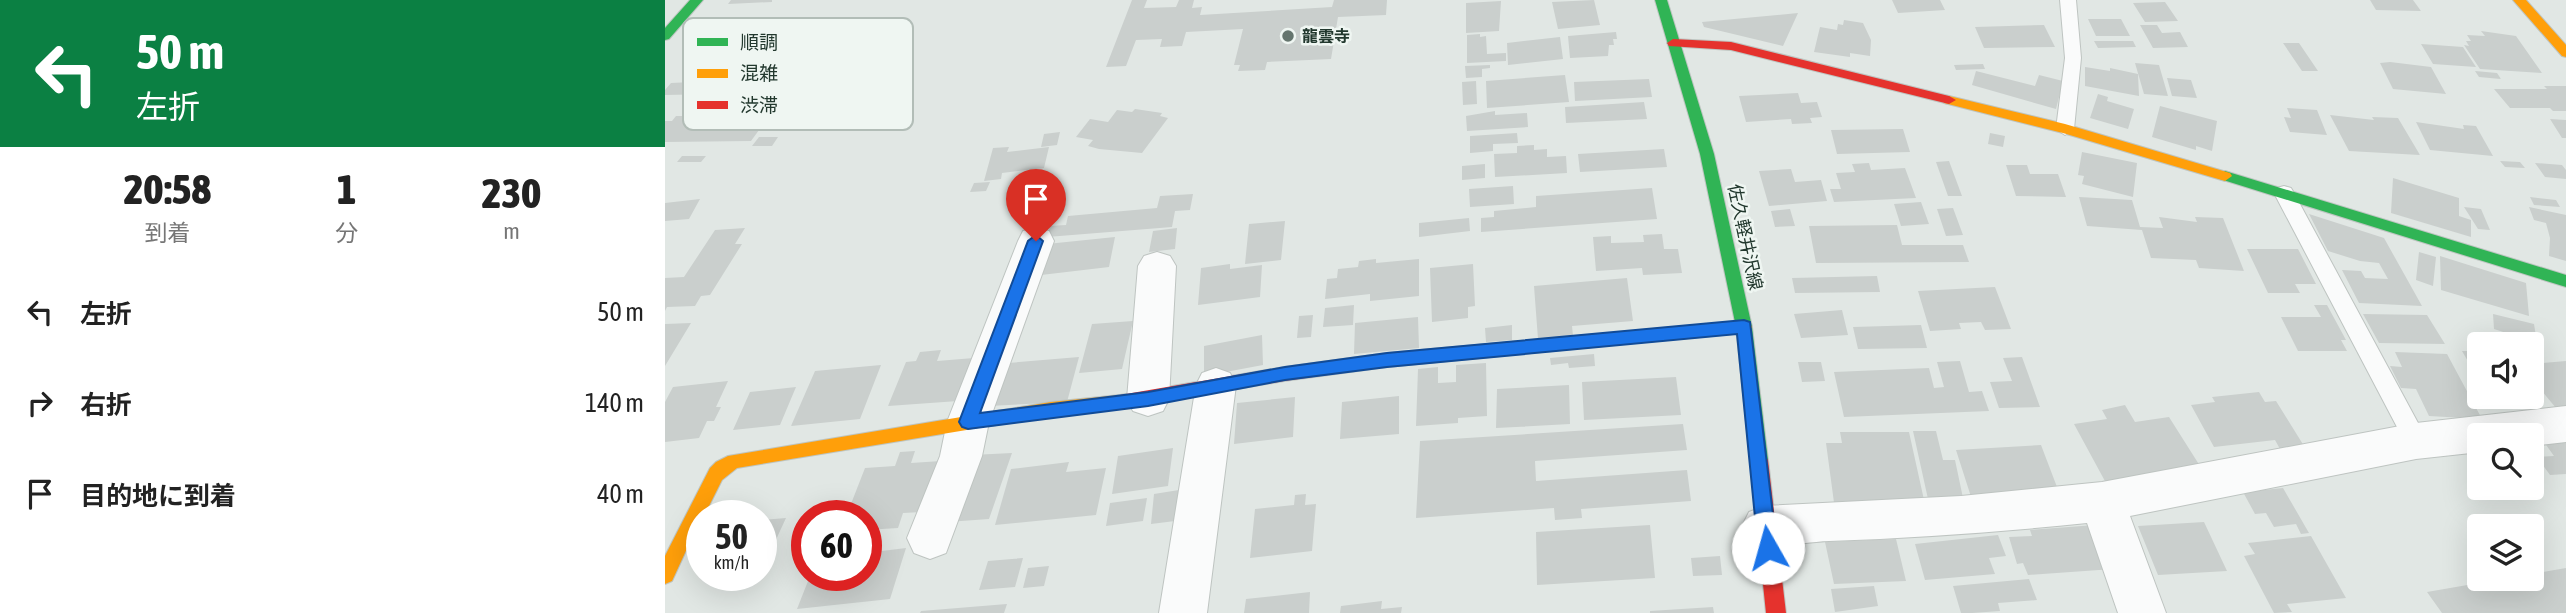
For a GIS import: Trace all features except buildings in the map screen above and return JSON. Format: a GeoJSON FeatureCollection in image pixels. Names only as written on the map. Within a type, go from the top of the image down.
{"type":"FeatureCollection","features":[{"type":"Feature","properties":{"kind":"street"},"geometry":{"type":"LineString","coordinates":[[665,36],[697,0]]}},
{"type":"Feature","properties":{"kind":"street","name":"佐久軽井沢線"},"geometry":{"type":"LineString","coordinates":[[1661,0],[1710,167],[1744,327],[1776,613]]}},
{"type":"Feature","properties":{"kind":"street"},"geometry":{"type":"LineString","coordinates":[[2519,0],[2566,53]]}},
{"type":"Feature","properties":{"kind":"street"},"geometry":{"type":"LineString","coordinates":[[1673,43],[1731,46],[2065,129],[2284,193],[2566,281]]}},
{"type":"Feature","properties":{"kind":"street"},"geometry":{"type":"LineString","coordinates":[[930,538],[961,456],[968,422],[1036,241]]}},
{"type":"Feature","properties":{"kind":"street"},"geometry":{"type":"LineString","coordinates":[[1148,399],[1157,266]]}},
{"type":"Feature","properties":{"kind":"street"},"geometry":{"type":"LineString","coordinates":[[665,575],[716,474],[722,467],[751,458],[968,422],[1148,399],[1216,385],[1387,360],[1744,327]]}},
{"type":"Feature","properties":{"kind":"street"},"geometry":{"type":"LineString","coordinates":[[1184,613],[1216,385]]}},
{"type":"Feature","properties":{"kind":"street"},"geometry":{"type":"LineString","coordinates":[[1765,526],[1961,516],[2102,502],[2416,441],[2566,424]]}},
{"type":"Feature","properties":{"kind":"street"},"geometry":{"type":"LineString","coordinates":[[2102,502],[2142,613]]}},
{"type":"Feature","properties":{"kind":"lane"},"geometry":{"type":"LineString","coordinates":[[2065,129],[2073,58],[2069,0]]}},
{"type":"Feature","properties":{"kind":"lane"},"geometry":{"type":"LineString","coordinates":[[2284,193],[2416,441]]}},
{"type":"Feature","properties":{"kind":"traffic: fast"},"geometry":{"type":"LineString","coordinates":[[665,36],[697,0]]}},
{"type":"Feature","properties":{"kind":"traffic: fast"},"geometry":{"type":"LineString","coordinates":[[1661,0],[1707,154],[1744,327],[1759,460]]}},
{"type":"Feature","properties":{"kind":"traffic: fast"},"geometry":{"type":"LineString","coordinates":[[2225,176],[2566,281]]}},
{"type":"Feature","properties":{"kind":"traffic: slow"},"geometry":{"type":"LineString","coordinates":[[2519,0],[2566,53]]}},
{"type":"Feature","properties":{"kind":"traffic: slow"},"geometry":{"type":"LineString","coordinates":[[1949,100],[2065,129],[2225,176]]}},
{"type":"Feature","properties":{"kind":"traffic: slow"},"geometry":{"type":"LineString","coordinates":[[1633,337],[1744,327]]}},
{"type":"Feature","properties":{"kind":"traffic: slow"},"geometry":{"type":"LineString","coordinates":[[665,575],[716,474],[722,467],[734,461],[1051,409],[1120,402]]}},
{"type":"Feature","properties":{"kind":"traffic: jam"},"geometry":{"type":"LineString","coordinates":[[1673,43],[1731,46],[1949,100]]}},
{"type":"Feature","properties":{"kind":"traffic: jam"},"geometry":{"type":"LineString","coordinates":[[1120,402],[1284,374],[1387,360],[1633,337]]}},
{"type":"Feature","properties":{"kind":"traffic: jam"},"geometry":{"type":"LineString","coordinates":[[1759,460],[1776,613]]}},
{"type":"Feature","properties":{"kind":"place","name":"龍雲寺"},"geometry":{"type":"Point","coordinates":[1288,36]}},
{"type":"Feature","properties":{"kind":"route"},"geometry":{"type":"LineString","coordinates":[[1036,241],[968,422],[1051,409],[1148,399],[1216,385],[1387,360],[1744,327],[1768,548]]}}]}
